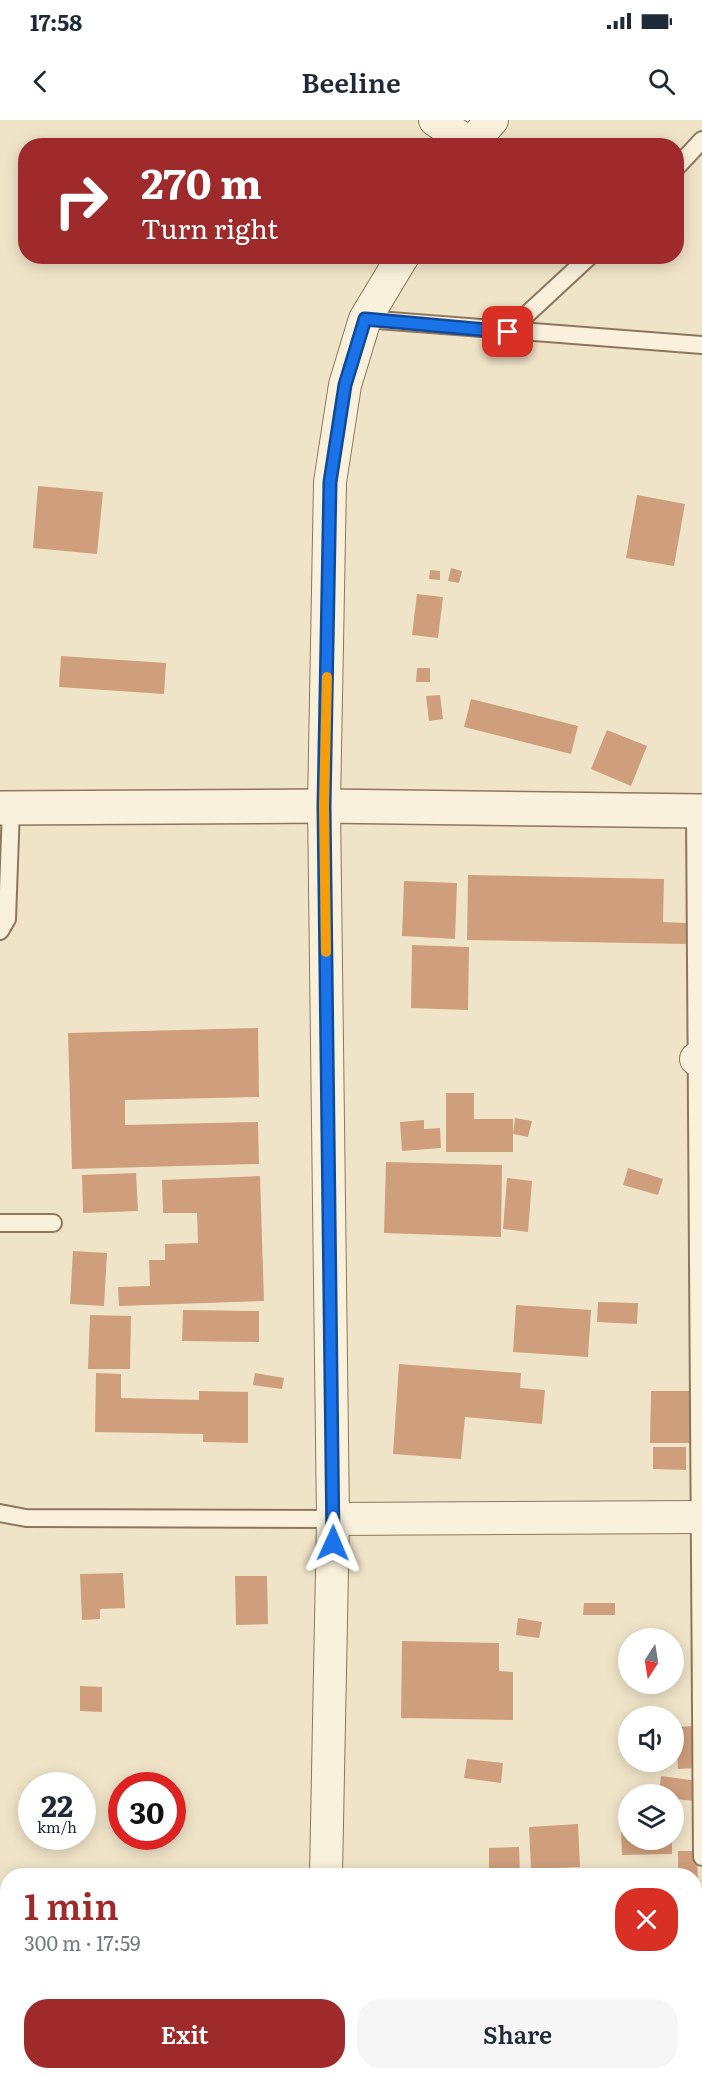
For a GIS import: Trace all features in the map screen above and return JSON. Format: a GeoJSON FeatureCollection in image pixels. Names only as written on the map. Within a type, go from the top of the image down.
{"type":"FeatureCollection","features":[{"type":"Feature","properties":{"kind":"street"},"geometry":{"type":"LineString","coordinates":[[435,120],[460,138]]}},
{"type":"Feature","properties":{"kind":"street"},"geometry":{"type":"LineString","coordinates":[[476,138],[492,120]]}},
{"type":"Feature","properties":{"kind":"street"},"geometry":{"type":"LineString","coordinates":[[326,1868],[333,1520],[324,806],[330,482],[345,385],[365,319],[398,264]]}},
{"type":"Feature","properties":{"kind":"street"},"geometry":{"type":"LineString","coordinates":[[6,808],[324,806],[698,811]]}},
{"type":"Feature","properties":{"kind":"street"},"geometry":{"type":"LineString","coordinates":[[333,1520],[701,1516]]}},
{"type":"Feature","properties":{"kind":"lane"},"geometry":{"type":"LineString","coordinates":[[684,159],[702,140]]}},
{"type":"Feature","properties":{"kind":"lane"},"geometry":{"type":"LineString","coordinates":[[508,332],[581,264]]}},
{"type":"Feature","properties":{"kind":"lane"},"geometry":{"type":"LineString","coordinates":[[365,319],[508,332],[702,345]]}},
{"type":"Feature","properties":{"kind":"lane"},"geometry":{"type":"LineString","coordinates":[[0,931],[7,919],[6,808]]}},
{"type":"Feature","properties":{"kind":"lane"},"geometry":{"type":"LineString","coordinates":[[698,811],[702,1857]]}},
{"type":"Feature","properties":{"kind":"lane"},"geometry":{"type":"LineString","coordinates":[[0,1223],[53,1223]]}},
{"type":"Feature","properties":{"kind":"lane"},"geometry":{"type":"LineString","coordinates":[[0,1513],[26,1518],[333,1520]]}},
{"type":"Feature","properties":{"kind":"building"},"geometry":{"type":"Polygon","coordinates":[[[38,486],[103,492],[97,554],[33,548],[38,486]]]}},
{"type":"Feature","properties":{"kind":"building"},"geometry":{"type":"Polygon","coordinates":[[[637,495],[685,504],[674,566],[626,558],[637,495]]]}},
{"type":"Feature","properties":{"kind":"building"},"geometry":{"type":"Polygon","coordinates":[[[451,568],[462,571],[459,583],[448,581],[451,568]]]}},
{"type":"Feature","properties":{"kind":"building"},"geometry":{"type":"Polygon","coordinates":[[[430,570],[440,571],[440,580],[429,579],[430,570]]]}},
{"type":"Feature","properties":{"kind":"building"},"geometry":{"type":"Polygon","coordinates":[[[417,594],[443,597],[438,638],[412,635],[417,594]]]}},
{"type":"Feature","properties":{"kind":"building"},"geometry":{"type":"Polygon","coordinates":[[[61,656],[166,663],[164,694],[59,687],[61,656]]]}},
{"type":"Feature","properties":{"kind":"building"},"geometry":{"type":"Polygon","coordinates":[[[417,668],[430,668],[430,682],[416,682],[417,668]]]}},
{"type":"Feature","properties":{"kind":"building"},"geometry":{"type":"Polygon","coordinates":[[[440,695],[443,719],[429,721],[426,696],[440,695]]]}},
{"type":"Feature","properties":{"kind":"building"},"geometry":{"type":"Polygon","coordinates":[[[471,699],[578,726],[571,754],[464,727],[471,699]]]}},
{"type":"Feature","properties":{"kind":"building"},"geometry":{"type":"Polygon","coordinates":[[[607,730],[647,746],[631,786],[591,769],[607,730]]]}},
{"type":"Feature","properties":{"kind":"building"},"geometry":{"type":"Polygon","coordinates":[[[468,875],[664,879],[663,922],[686,923],[686,944],[467,940],[468,875]]]}},
{"type":"Feature","properties":{"kind":"building"},"geometry":{"type":"Polygon","coordinates":[[[404,881],[457,883],[455,939],[402,936],[404,881]]]}},
{"type":"Feature","properties":{"kind":"building"},"geometry":{"type":"Polygon","coordinates":[[[412,945],[469,947],[468,1010],[411,1008],[412,945]]]}},
{"type":"Feature","properties":{"kind":"building"},"geometry":{"type":"Polygon","coordinates":[[[258,1028],[259,1097],[125,1100],[125,1125],[258,1122],[259,1164],[72,1169],[68,1033],[258,1028]]]}},
{"type":"Feature","properties":{"kind":"building"},"geometry":{"type":"Polygon","coordinates":[[[446,1093],[474,1093],[474,1119],[513,1119],[513,1152],[446,1152],[446,1093]]]}},
{"type":"Feature","properties":{"kind":"building"},"geometry":{"type":"Polygon","coordinates":[[[515,1118],[532,1121],[528,1137],[513,1134],[515,1118]]]}},
{"type":"Feature","properties":{"kind":"building"},"geometry":{"type":"Polygon","coordinates":[[[424,1120],[424,1129],[440,1128],[441,1148],[402,1151],[400,1122],[424,1120]]]}},
{"type":"Feature","properties":{"kind":"building"},"geometry":{"type":"Polygon","coordinates":[[[386,1162],[502,1165],[501,1237],[384,1233],[386,1162]]]}},
{"type":"Feature","properties":{"kind":"building"},"geometry":{"type":"Polygon","coordinates":[[[628,1168],[663,1179],[658,1195],[623,1185],[628,1168]]]}},
{"type":"Feature","properties":{"kind":"building"},"geometry":{"type":"Polygon","coordinates":[[[136,1173],[138,1211],[83,1213],[82,1175],[136,1173]]]}},
{"type":"Feature","properties":{"kind":"building"},"geometry":{"type":"Polygon","coordinates":[[[260,1176],[264,1301],[119,1306],[118,1287],[150,1286],[149,1260],[165,1260],[165,1244],[198,1243],[197,1213],[163,1213],[162,1180],[260,1176]]]}},
{"type":"Feature","properties":{"kind":"building"},"geometry":{"type":"Polygon","coordinates":[[[507,1178],[532,1181],[528,1232],[503,1229],[507,1178]]]}},
{"type":"Feature","properties":{"kind":"building"},"geometry":{"type":"Polygon","coordinates":[[[73,1251],[107,1253],[104,1306],[70,1304],[73,1251]]]}},
{"type":"Feature","properties":{"kind":"building"},"geometry":{"type":"Polygon","coordinates":[[[598,1302],[638,1303],[637,1324],[597,1322],[598,1302]]]}},
{"type":"Feature","properties":{"kind":"building"},"geometry":{"type":"Polygon","coordinates":[[[516,1305],[591,1310],[588,1357],[513,1352],[516,1305]]]}},
{"type":"Feature","properties":{"kind":"building"},"geometry":{"type":"Polygon","coordinates":[[[183,1310],[259,1311],[259,1342],[182,1341],[183,1310]]]}},
{"type":"Feature","properties":{"kind":"building"},"geometry":{"type":"Polygon","coordinates":[[[90,1315],[131,1316],[130,1369],[88,1369],[90,1315]]]}},
{"type":"Feature","properties":{"kind":"building"},"geometry":{"type":"Polygon","coordinates":[[[399,1364],[521,1373],[520,1388],[545,1390],[542,1424],[465,1417],[461,1459],[393,1454],[399,1364]]]}},
{"type":"Feature","properties":{"kind":"building"},"geometry":{"type":"Polygon","coordinates":[[[96,1373],[121,1374],[121,1398],[199,1400],[199,1391],[248,1392],[248,1443],[203,1442],[203,1434],[95,1432],[96,1373]]]}},
{"type":"Feature","properties":{"kind":"building"},"geometry":{"type":"Polygon","coordinates":[[[255,1373],[284,1378],[282,1389],[253,1385],[255,1373]]]}},
{"type":"Feature","properties":{"kind":"building"},"geometry":{"type":"Polygon","coordinates":[[[651,1391],[695,1391],[695,1443],[650,1443],[651,1391]]]}},
{"type":"Feature","properties":{"kind":"building"},"geometry":{"type":"Polygon","coordinates":[[[653,1447],[686,1447],[686,1470],[653,1469],[653,1447]]]}},
{"type":"Feature","properties":{"kind":"building"},"geometry":{"type":"Polygon","coordinates":[[[123,1573],[125,1608],[100,1609],[100,1619],[82,1620],[80,1574],[123,1573]]]}},
{"type":"Feature","properties":{"kind":"building"},"geometry":{"type":"Polygon","coordinates":[[[235,1576],[267,1576],[268,1624],[236,1625],[235,1576]]]}},
{"type":"Feature","properties":{"kind":"building"},"geometry":{"type":"Polygon","coordinates":[[[584,1603],[615,1603],[615,1615],[583,1615],[584,1603]]]}},
{"type":"Feature","properties":{"kind":"building"},"geometry":{"type":"Polygon","coordinates":[[[518,1618],[542,1622],[539,1638],[516,1635],[518,1618]]]}},
{"type":"Feature","properties":{"kind":"building"},"geometry":{"type":"Polygon","coordinates":[[[402,1641],[499,1643],[499,1671],[513,1672],[513,1720],[401,1718],[402,1641]]]}},
{"type":"Feature","properties":{"kind":"building"},"geometry":{"type":"Polygon","coordinates":[[[80,1686],[102,1687],[102,1712],[80,1711],[80,1686]]]}},
{"type":"Feature","properties":{"kind":"building"},"geometry":{"type":"Polygon","coordinates":[[[695,1726],[697,1768],[684,1769],[684,1727],[695,1726]]]}},
{"type":"Feature","properties":{"kind":"building"},"geometry":{"type":"Polygon","coordinates":[[[467,1759],[503,1763],[501,1783],[464,1778],[467,1759]]]}},
{"type":"Feature","properties":{"kind":"building"},"geometry":{"type":"Polygon","coordinates":[[[661,1776],[698,1781],[695,1801],[684,1800],[684,1784],[660,1784],[661,1776]]]}},
{"type":"Feature","properties":{"kind":"building"},"geometry":{"type":"Polygon","coordinates":[[[578,1824],[580,1867],[531,1868],[529,1827],[578,1824]]]}},
{"type":"Feature","properties":{"kind":"building"},"geometry":{"type":"Polygon","coordinates":[[[519,1847],[520,1868],[489,1868],[489,1848],[519,1847]]]}},
{"type":"Feature","properties":{"kind":"building"},"geometry":{"type":"Polygon","coordinates":[[[622,1850],[672,1850],[672,1854],[622,1855],[622,1850]]]}},
{"type":"Feature","properties":{"kind":"building"},"geometry":{"type":"Polygon","coordinates":[[[678,1851],[697,1851],[697,1868],[678,1868],[678,1851]]]}},
{"type":"Feature","properties":{"kind":"slow traffic"},"geometry":{"type":"LineString","coordinates":[[326,952],[324,806],[327,677]]}},
{"type":"Feature","properties":{"kind":"route"},"geometry":{"type":"LineString","coordinates":[[333,1543],[324,806],[330,482],[345,385],[365,319],[508,332]]}}]}
